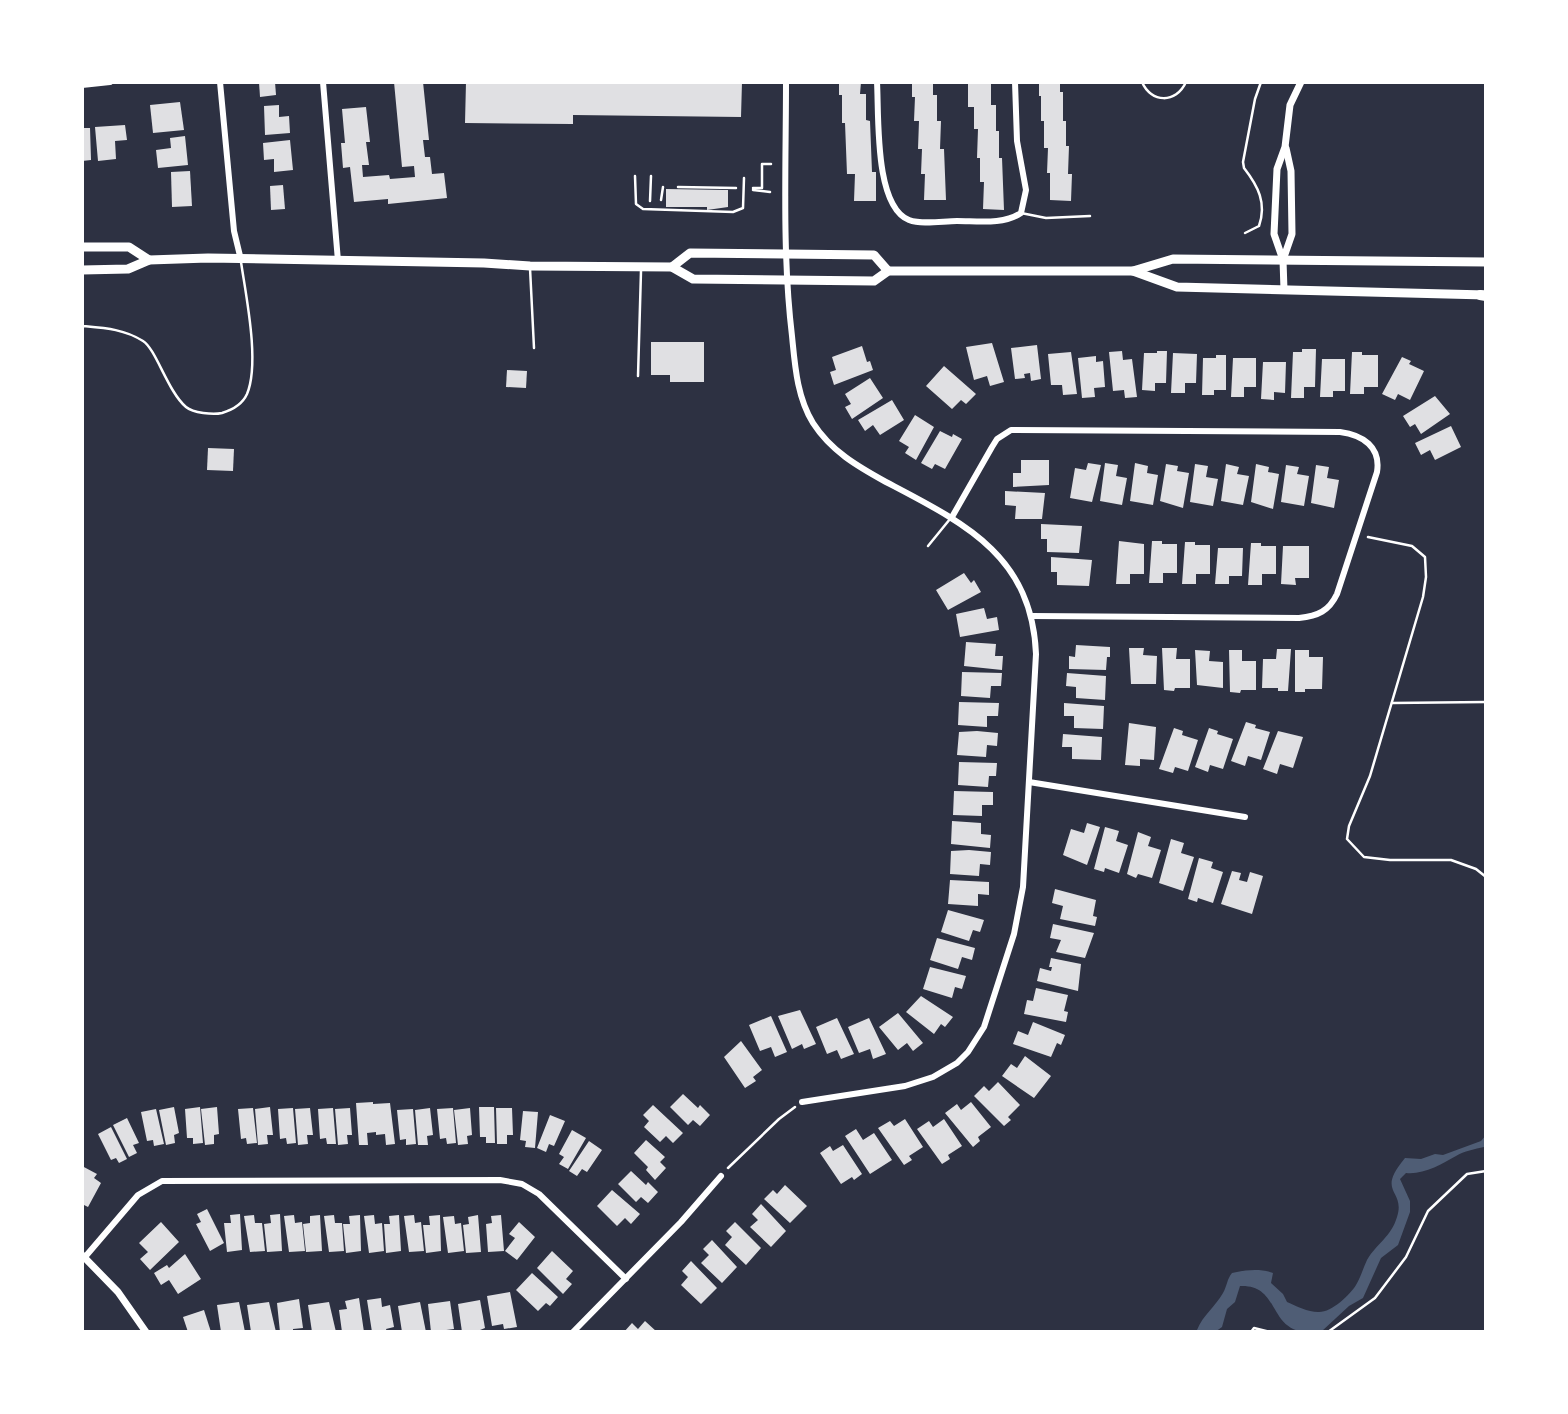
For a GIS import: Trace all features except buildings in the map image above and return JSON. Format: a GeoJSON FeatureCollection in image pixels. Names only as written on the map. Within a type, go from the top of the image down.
{"type":"FeatureCollection","features":[{"type":"Feature","properties":{"kind":"main road"},"geometry":{"type":"LineString","coordinates":[[82,247],[129,247],[149,260]]}},
{"type":"Feature","properties":{"kind":"main road"},"geometry":{"type":"LineString","coordinates":[[672,267],[690,253],[874,255],[888,271]]}},
{"type":"Feature","properties":{"kind":"main road"},"geometry":{"type":"LineString","coordinates":[[82,271],[128,269],[149,260],[208,258],[672,267],[692,279],[874,281],[888,271],[1133,271],[1174,259],[1486,262]]}},
{"type":"Feature","properties":{"kind":"main road"},"geometry":{"type":"LineString","coordinates":[[1133,271],[1177,287],[1484,296]]}},
{"type":"Feature","properties":{"kind":"street"},"geometry":{"type":"LineString","coordinates":[[82,85],[110,82]]}},
{"type":"Feature","properties":{"kind":"street"},"geometry":{"type":"LineString","coordinates":[[220,82],[234,231],[241,260]]}},
{"type":"Feature","properties":{"kind":"street"},"geometry":{"type":"LineString","coordinates":[[323,82],[338,261]]}},
{"type":"Feature","properties":{"kind":"street"},"geometry":{"type":"LineString","coordinates":[[786,82],[785,267],[796,374],[802,400],[812,422],[832,447],[855,465],[952,517],[985,540],[1002,558],[1025,596],[1032,616],[1036,654],[1023,887],[1019,911],[990,1013],[977,1039],[957,1063],[919,1083],[802,1102]]}},
{"type":"Feature","properties":{"kind":"street"},"geometry":{"type":"LineString","coordinates":[[877,82],[881,154],[888,194],[893,208],[911,221],[986,221],[1014,218],[1021,213],[1026,190],[1017,141],[1015,82]]}},
{"type":"Feature","properties":{"kind":"street"},"geometry":{"type":"LineString","coordinates":[[1284,290],[1283,260],[1274,234],[1277,169],[1285,147],[1290,105],[1301,82]]}},
{"type":"Feature","properties":{"kind":"street"},"geometry":{"type":"LineString","coordinates":[[1283,260],[1292,234],[1291,171],[1285,147]]}},
{"type":"Feature","properties":{"kind":"street"},"geometry":{"type":"LineString","coordinates":[[952,517],[997,439],[1011,430],[1340,432],[1359,437],[1368,443],[1378,456],[1377,472],[1333,603],[1320,614],[1310,617],[1032,616]]}},
{"type":"Feature","properties":{"kind":"street"},"geometry":{"type":"LineString","coordinates":[[1029,782],[1245,817]]}},
{"type":"Feature","properties":{"kind":"street"},"geometry":{"type":"LineString","coordinates":[[573,1332],[681,1222],[721,1176]]}},
{"type":"Feature","properties":{"kind":"street"},"geometry":{"type":"LineString","coordinates":[[146,1332],[118,1292],[84,1256],[138,1195],[162,1181],[500,1180],[522,1184],[539,1194],[626,1279]]}},
{"type":"Feature","properties":{"kind":"lane"},"geometry":{"type":"LineString","coordinates":[[1142,82],[1146,91],[1153,96],[1166,99],[1179,93],[1186,82]]}},
{"type":"Feature","properties":{"kind":"lane"},"geometry":{"type":"LineString","coordinates":[[635,176],[636,204],[643,209],[733,212],[743,208],[744,178]]}},
{"type":"Feature","properties":{"kind":"lane"},"geometry":{"type":"LineString","coordinates":[[1021,213],[1046,218],[1090,216]]}},
{"type":"Feature","properties":{"kind":"lane"},"geometry":{"type":"LineString","coordinates":[[82,326],[119,329],[147,343],[173,393],[189,410],[218,414],[236,407],[247,396],[252,363],[241,260]]}},
{"type":"Feature","properties":{"kind":"lane"},"geometry":{"type":"LineString","coordinates":[[530,266],[534,348]]}},
{"type":"Feature","properties":{"kind":"lane"},"geometry":{"type":"LineString","coordinates":[[638,376],[642,266]]}},
{"type":"Feature","properties":{"kind":"lane"},"geometry":{"type":"LineString","coordinates":[[928,546],[952,517]]}},
{"type":"Feature","properties":{"kind":"path"},"geometry":{"type":"LineString","coordinates":[[1245,233],[1259,226],[1262,216],[1263,202],[1243,162],[1255,99],[1261,82]]}},
{"type":"Feature","properties":{"kind":"path"},"geometry":{"type":"LineString","coordinates":[[771,164],[762,164],[762,188],[750,188],[757,192],[771,192]]}},
{"type":"Feature","properties":{"kind":"path"},"geometry":{"type":"LineString","coordinates":[[651,176],[648,201],[661,201],[663,187]]}},
{"type":"Feature","properties":{"kind":"path"},"geometry":{"type":"LineString","coordinates":[[678,187],[739,188]]}},
{"type":"Feature","properties":{"kind":"path"},"geometry":{"type":"LineString","coordinates":[[1356,535],[1412,546],[1425,557],[1426,577],[1423,597],[1370,776],[1349,826],[1347,839],[1364,857],[1390,860],[1451,860],[1476,869],[1486,877]]}},
{"type":"Feature","properties":{"kind":"path"},"geometry":{"type":"LineString","coordinates":[[1392,703],[1486,702]]}},
{"type":"Feature","properties":{"kind":"path"},"geometry":{"type":"LineString","coordinates":[[721,1176],[779,1119],[802,1102]]}},
{"type":"Feature","properties":{"kind":"path"},"geometry":{"type":"LineString","coordinates":[[1328,1332],[1375,1298],[1406,1257],[1428,1211],[1467,1174],[1486,1171]]}},
{"type":"Feature","properties":{"kind":"path"},"geometry":{"type":"LineString","coordinates":[[1251,1332],[1254,1328],[1270,1332]]}},
{"type":"Feature","properties":{"kind":"water"},"geometry":{"type":"Polygon","coordinates":[[[1486,1135],[1484,1147],[1462,1153],[1426,1171],[1406,1173],[1400,1179],[1410,1201],[1410,1212],[1398,1245],[1381,1258],[1363,1298],[1349,1306],[1322,1331],[1304,1332],[1291,1328],[1282,1321],[1264,1294],[1254,1288],[1240,1286],[1235,1302],[1227,1309],[1222,1327],[1215,1332],[1189,1332],[1197,1330],[1223,1293],[1232,1273],[1242,1271],[1273,1273],[1271,1283],[1287,1302],[1302,1308],[1323,1312],[1334,1307],[1353,1289],[1367,1260],[1394,1224],[1399,1208],[1392,1178],[1405,1158],[1421,1159],[1435,1154],[1443,1155],[1481,1141],[1486,1135]]]}}]}
